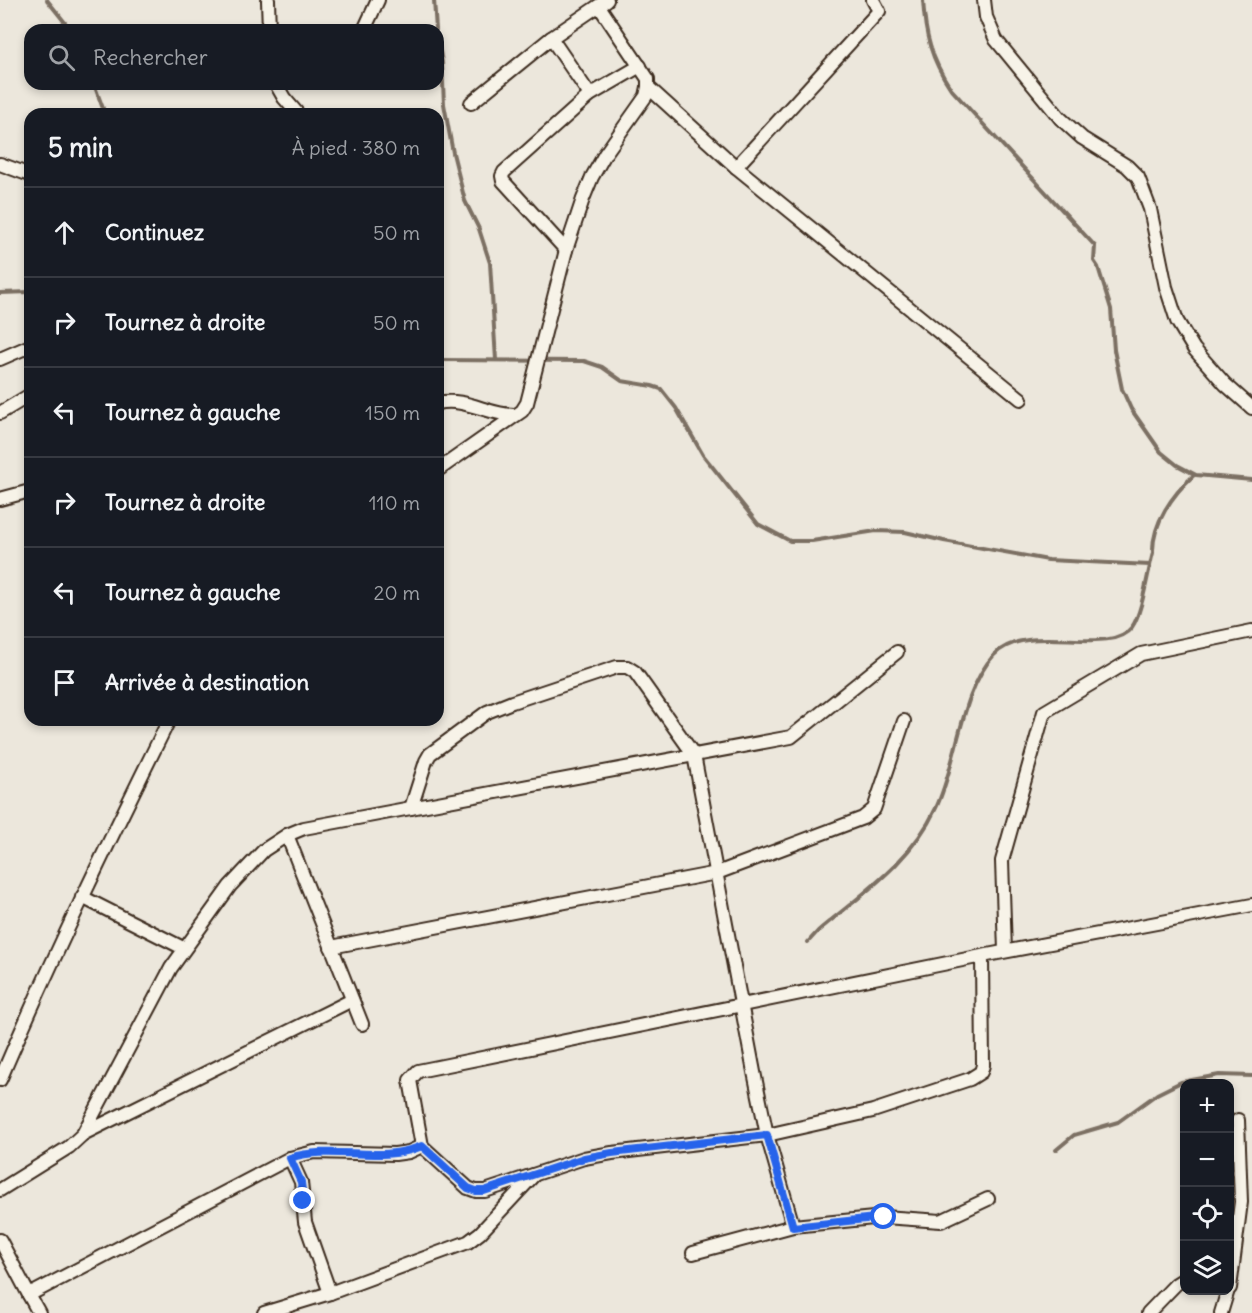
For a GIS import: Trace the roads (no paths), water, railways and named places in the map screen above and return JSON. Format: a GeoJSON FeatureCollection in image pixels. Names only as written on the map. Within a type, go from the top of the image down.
{"type":"FeatureCollection","features":[{"type":"Feature","properties":{"kind":"street"},"geometry":{"type":"LineString","coordinates":[[268,0],[269,24]]}},
{"type":"Feature","properties":{"kind":"street"},"geometry":{"type":"LineString","coordinates":[[367,24],[378,0]]}},
{"type":"Feature","properties":{"kind":"street"},"geometry":{"type":"LineString","coordinates":[[736,166],[879,11],[873,0]]}},
{"type":"Feature","properties":{"kind":"street"},"geometry":{"type":"LineString","coordinates":[[984,0],[987,17],[996,40],[1060,118],[1083,138],[1127,166],[1138,177],[1149,209],[1166,287],[1177,321],[1202,358],[1225,384],[1252,408]]}},
{"type":"Feature","properties":{"kind":"street"},"geometry":{"type":"LineString","coordinates":[[444,466],[522,411],[527,403],[566,250],[592,177],[605,154],[646,96],[648,79],[603,3],[551,38],[471,103]]}},
{"type":"Feature","properties":{"kind":"street"},"geometry":{"type":"LineString","coordinates":[[551,38],[590,95]]}},
{"type":"Feature","properties":{"kind":"street"},"geometry":{"type":"LineString","coordinates":[[566,250],[503,181],[502,176],[590,95],[640,66]]}},
{"type":"Feature","properties":{"kind":"street"},"geometry":{"type":"LineString","coordinates":[[648,87],[736,166],[1021,399]]}},
{"type":"Feature","properties":{"kind":"street"},"geometry":{"type":"LineString","coordinates":[[279,90],[293,108]]}},
{"type":"Feature","properties":{"kind":"street"},"geometry":{"type":"LineString","coordinates":[[0,164],[24,173]]}},
{"type":"Feature","properties":{"kind":"street"},"geometry":{"type":"LineString","coordinates":[[0,358],[24,348]]}},
{"type":"Feature","properties":{"kind":"street"},"geometry":{"type":"LineString","coordinates":[[0,413],[24,399]]}},
{"type":"Feature","properties":{"kind":"street"},"geometry":{"type":"LineString","coordinates":[[444,403],[456,401],[504,415],[514,415]]}},
{"type":"Feature","properties":{"kind":"street"},"geometry":{"type":"LineString","coordinates":[[0,499],[24,493]]}},
{"type":"Feature","properties":{"kind":"street"},"geometry":{"type":"LineString","coordinates":[[1005,951],[1002,861],[1044,712],[1141,654],[1252,631]]}},
{"type":"Feature","properties":{"kind":"street"},"geometry":{"type":"LineString","coordinates":[[83,1134],[183,948],[230,886],[264,850],[287,835],[304,828],[791,737],[897,652]]}},
{"type":"Feature","properties":{"kind":"street"},"geometry":{"type":"LineString","coordinates":[[411,808],[430,754],[487,712],[617,667],[627,667],[636,672],[694,755],[767,1135],[793,1227]]}},
{"type":"Feature","properties":{"kind":"street"},"geometry":{"type":"LineString","coordinates":[[331,947],[717,873],[870,814],[874,809],[904,721]]}},
{"type":"Feature","properties":{"kind":"street"},"geometry":{"type":"LineString","coordinates":[[0,1080],[39,987],[166,726]]}},
{"type":"Feature","properties":{"kind":"street"},"geometry":{"type":"LineString","coordinates":[[287,835],[362,1024]]}},
{"type":"Feature","properties":{"kind":"street"},"geometry":{"type":"LineString","coordinates":[[82,897],[183,948]]}},
{"type":"Feature","properties":{"kind":"street"},"geometry":{"type":"LineString","coordinates":[[982,956],[983,1065],[976,1076],[873,1111],[767,1135],[584,1158],[484,1191],[468,1188],[422,1146],[410,1080],[418,1071],[1005,951],[1252,905]]}},
{"type":"Feature","properties":{"kind":"street"},"geometry":{"type":"LineString","coordinates":[[0,1190],[69,1147],[83,1134],[352,1000]]}},
{"type":"Feature","properties":{"kind":"street"},"geometry":{"type":"LineString","coordinates":[[1234,1256],[1241,1202],[1238,1119]]}},
{"type":"Feature","properties":{"kind":"street"},"geometry":{"type":"LineString","coordinates":[[29,1295],[290,1158],[314,1152],[395,1154],[409,1152],[422,1146]]}},
{"type":"Feature","properties":{"kind":"street"},"geometry":{"type":"LineString","coordinates":[[290,1158],[301,1182],[305,1222],[330,1293]]}},
{"type":"Feature","properties":{"kind":"street"},"geometry":{"type":"LineString","coordinates":[[264,1313],[330,1293],[468,1242],[480,1233],[536,1173]]}},
{"type":"Feature","properties":{"kind":"street"},"geometry":{"type":"LineString","coordinates":[[693,1253],[793,1227],[884,1217],[941,1221],[988,1199]]}},
{"type":"Feature","properties":{"kind":"street"},"geometry":{"type":"LineString","coordinates":[[0,1240],[39,1313]]}},
{"type":"Feature","properties":{"kind":"street"},"geometry":{"type":"LineString","coordinates":[[1148,1313],[1180,1282]]}},
{"type":"Feature","properties":{"kind":"street"},"geometry":{"type":"LineString","coordinates":[[1221,1313],[1227,1295]]}},
{"type":"Feature","properties":{"kind":"waterway"},"geometry":{"type":"LineString","coordinates":[[47,0],[66,24]]}},
{"type":"Feature","properties":{"kind":"waterway"},"geometry":{"type":"LineString","coordinates":[[434,0],[436,24]]}},
{"type":"Feature","properties":{"kind":"waterway"},"geometry":{"type":"LineString","coordinates":[[923,0],[930,46],[938,67],[951,89],[1095,246],[1094,261],[1111,309],[1114,350],[1122,389],[1131,409],[1161,452],[1177,465],[1196,475],[1252,480]]}},
{"type":"Feature","properties":{"kind":"waterway"},"geometry":{"type":"LineString","coordinates":[[96,90],[103,108]]}},
{"type":"Feature","properties":{"kind":"waterway"},"geometry":{"type":"LineString","coordinates":[[443,90],[453,153],[465,201],[479,229],[490,263],[496,360]]}},
{"type":"Feature","properties":{"kind":"waterway"},"geometry":{"type":"LineString","coordinates":[[0,293],[24,292]]}},
{"type":"Feature","properties":{"kind":"waterway"},"geometry":{"type":"LineString","coordinates":[[444,360],[584,361],[602,367],[622,381],[661,389],[676,408],[703,455],[758,524],[790,541],[812,541],[876,531],[905,532],[1048,560],[1150,565]]}},
{"type":"Feature","properties":{"kind":"waterway"},"geometry":{"type":"LineString","coordinates":[[808,942],[884,876],[913,845],[926,827],[936,808],[950,770],[974,688],[994,655],[1009,645],[1027,640],[1106,640],[1121,636],[1132,627],[1142,603],[1160,520],[1172,500],[1194,475]]}},
{"type":"Feature","properties":{"kind":"waterway"},"geometry":{"type":"LineString","coordinates":[[1056,1150],[1074,1135],[1118,1122],[1157,1094],[1181,1082],[1219,1075],[1252,1076]]}}]}
